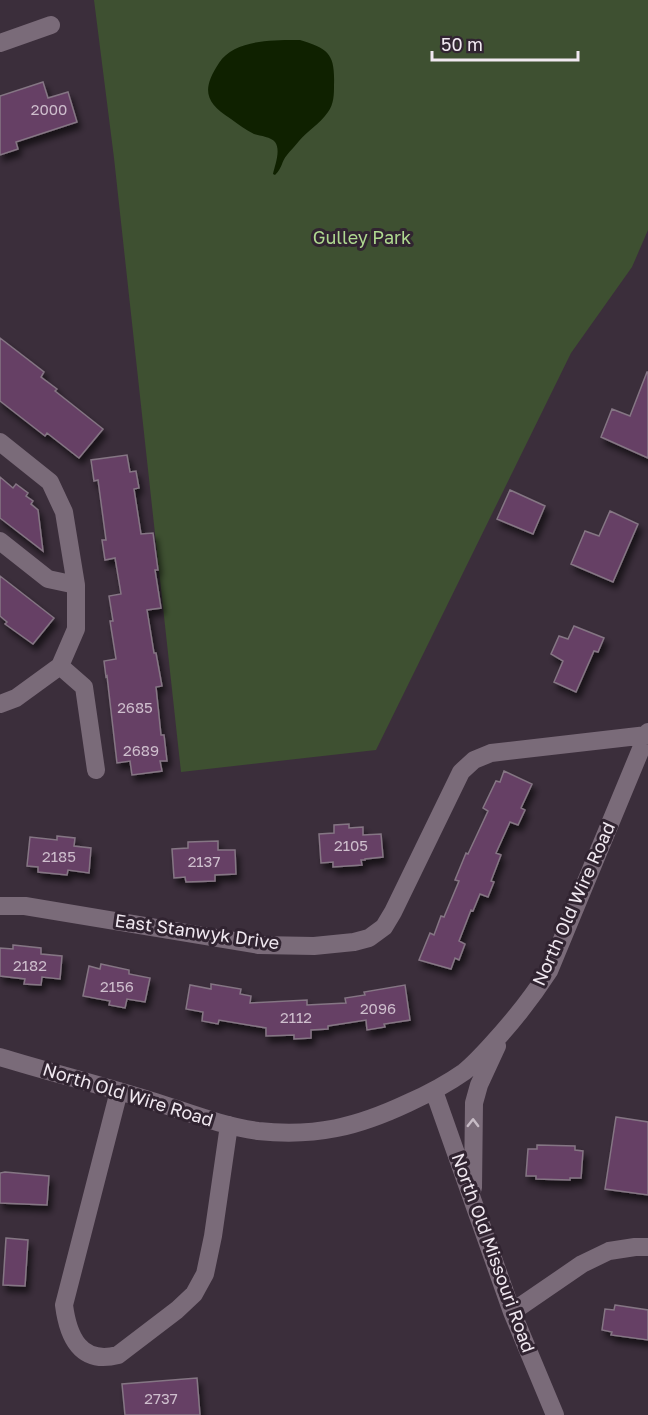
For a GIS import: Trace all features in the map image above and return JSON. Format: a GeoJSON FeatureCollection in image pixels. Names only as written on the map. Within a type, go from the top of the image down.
{"type":"FeatureCollection","features":[{"type":"Feature","properties":{"kind":"street"},"geometry":{"type":"LineString","coordinates":[[0,43],[51,25]]}},
{"type":"Feature","properties":{"kind":"street"},"geometry":{"type":"LineString","coordinates":[[0,442],[50,482],[64,512],[76,585],[76,629],[60,666],[16,698],[0,704]]}},
{"type":"Feature","properties":{"kind":"street"},"geometry":{"type":"LineString","coordinates":[[0,541],[48,579],[76,585]]}},
{"type":"Feature","properties":{"kind":"street"},"geometry":{"type":"LineString","coordinates":[[60,666],[84,687],[96,770]]}},
{"type":"Feature","properties":{"kind":"street","name":"East Stanwyk Drive"},"geometry":{"type":"LineString","coordinates":[[0,906],[26,906],[259,945],[314,946],[354,942],[369,938],[384,927],[461,772],[474,760],[491,753],[647,734]]}},
{"type":"Feature","properties":{"kind":"street","name":"North Old Wire Road"},"geometry":{"type":"LineString","coordinates":[[0,1058],[229,1125],[258,1131],[326,1131],[380,1116],[434,1091],[465,1071],[504,1031],[532,998],[549,971],[647,734]]}},
{"type":"Feature","properties":{"kind":"street"},"geometry":{"type":"LineString","coordinates":[[474,1202],[474,1103],[479,1085],[504,1031]]}},
{"type":"Feature","properties":{"kind":"street"},"geometry":{"type":"LineString","coordinates":[[119,1091],[64,1305],[71,1336],[81,1349],[95,1356],[118,1355],[177,1310],[194,1294],[205,1274],[213,1236],[229,1125]]}},
{"type":"Feature","properties":{"kind":"street","name":"North Old Missouri Road"},"geometry":{"type":"LineString","coordinates":[[434,1091],[512,1312],[555,1415]]}},
{"type":"Feature","properties":{"kind":"street"},"geometry":{"type":"LineString","coordinates":[[512,1312],[582,1264],[609,1251],[635,1246],[648,1247]]}},
{"type":"Feature","properties":{"kind":"green space","name":"Gulley Park"},"geometry":{"type":"Polygon","coordinates":[[[94,0],[648,0],[648,230],[632,267],[571,353],[376,750],[181,772],[114,158],[94,0]]]}},
{"type":"Feature","properties":{"kind":"shaded area"},"geometry":{"type":"Polygon","coordinates":[[[300,40],[318,46],[328,54],[334,75],[333,99],[325,117],[302,137],[275,175],[273,174],[278,153],[275,142],[254,134],[222,113],[211,101],[208,88],[219,63],[234,49],[256,42],[300,40]]]}},
{"type":"Feature","properties":{"kind":"building"},"geometry":{"type":"Polygon","coordinates":[[[43,82],[48,98],[68,92],[77,122],[16,142],[18,149],[0,155],[0,96],[43,82]]]}},
{"type":"Feature","properties":{"kind":"building"},"geometry":{"type":"Polygon","coordinates":[[[0,338],[44,372],[41,377],[57,389],[55,391],[103,429],[79,458],[47,433],[45,436],[0,401],[0,338]]]}},
{"type":"Feature","properties":{"kind":"building"},"geometry":{"type":"Polygon","coordinates":[[[647,372],[648,458],[601,437],[612,409],[630,416],[647,372]]]}},
{"type":"Feature","properties":{"kind":"building"},"geometry":{"type":"Polygon","coordinates":[[[127,455],[130,472],[136,471],[139,488],[134,489],[141,534],[153,533],[158,570],[155,570],[161,608],[147,610],[162,686],[156,687],[161,735],[164,735],[167,761],[160,761],[162,771],[132,775],[130,761],[117,763],[104,661],[116,659],[109,596],[121,594],[115,558],[105,560],[102,540],[106,540],[98,480],[94,481],[91,460],[127,455]]]}},
{"type":"Feature","properties":{"kind":"building"},"geometry":{"type":"Polygon","coordinates":[[[0,477],[13,488],[16,484],[28,493],[26,496],[33,501],[31,504],[38,510],[43,551],[0,518],[0,477]]]}},
{"type":"Feature","properties":{"kind":"building"},"geometry":{"type":"Polygon","coordinates":[[[510,490],[545,506],[533,534],[497,519],[510,490]]]}},
{"type":"Feature","properties":{"kind":"building"},"geometry":{"type":"Polygon","coordinates":[[[610,511],[638,524],[613,582],[571,564],[585,531],[599,536],[610,511]]]}},
{"type":"Feature","properties":{"kind":"building"},"geometry":{"type":"Polygon","coordinates":[[[0,576],[54,618],[33,644],[5,624],[7,622],[0,616],[0,576]]]}},
{"type":"Feature","properties":{"kind":"building"},"geometry":{"type":"Polygon","coordinates":[[[574,626],[604,638],[598,652],[594,651],[576,692],[554,682],[563,661],[551,654],[559,636],[568,639],[574,626]]]}},
{"type":"Feature","properties":{"kind":"building"},"geometry":{"type":"Polygon","coordinates":[[[504,771],[532,784],[521,808],[525,810],[518,825],[510,822],[496,853],[501,855],[491,881],[494,882],[488,897],[480,894],[473,911],[471,910],[459,941],[465,944],[459,960],[455,958],[451,969],[419,960],[430,933],[434,935],[441,916],[444,917],[459,881],[455,880],[466,853],[468,854],[488,811],[483,808],[496,781],[500,782],[504,771]]]}},
{"type":"Feature","properties":{"kind":"building"},"geometry":{"type":"Polygon","coordinates":[[[349,824],[349,828],[363,827],[363,835],[381,834],[383,857],[361,860],[362,865],[333,867],[333,862],[321,863],[319,834],[334,833],[334,825],[349,824]]]}},
{"type":"Feature","properties":{"kind":"building"},"geometry":{"type":"Polygon","coordinates":[[[57,836],[75,838],[74,846],[91,848],[89,873],[68,870],[67,875],[38,872],[38,867],[27,866],[30,837],[57,840],[57,836]]]}},
{"type":"Feature","properties":{"kind":"building"},"geometry":{"type":"Polygon","coordinates":[[[218,841],[218,850],[235,850],[236,874],[215,875],[215,881],[186,882],[185,877],[174,878],[172,849],[188,848],[188,842],[218,841]]]}},
{"type":"Feature","properties":{"kind":"building"},"geometry":{"type":"Polygon","coordinates":[[[13,945],[41,948],[41,954],[62,956],[60,979],[42,977],[41,985],[24,984],[25,979],[0,976],[0,948],[13,949],[13,945]]]}},
{"type":"Feature","properties":{"kind":"building"},"geometry":{"type":"Polygon","coordinates":[[[101,964],[129,970],[129,974],[150,978],[145,1002],[127,999],[125,1008],[109,1005],[110,1001],[83,996],[89,966],[100,969],[101,964]]]}},
{"type":"Feature","properties":{"kind":"building"},"geometry":{"type":"Polygon","coordinates":[[[211,984],[241,989],[240,994],[251,996],[250,1003],[307,1000],[307,1005],[346,1003],[345,998],[365,995],[364,992],[405,985],[410,1020],[384,1024],[385,1027],[367,1030],[366,1020],[328,1026],[328,1029],[311,1030],[311,1038],[294,1039],[294,1035],[266,1036],[266,1028],[219,1020],[218,1024],[202,1021],[203,1012],[186,1009],[190,985],[211,989],[211,984]]]}},
{"type":"Feature","properties":{"kind":"building"},"geometry":{"type":"Polygon","coordinates":[[[616,1117],[648,1122],[648,1195],[605,1189],[616,1117]]]}},
{"type":"Feature","properties":{"kind":"building"},"geometry":{"type":"Polygon","coordinates":[[[537,1145],[575,1146],[575,1150],[583,1151],[581,1178],[536,1179],[536,1176],[526,1176],[528,1149],[537,1149],[537,1145]]]}},
{"type":"Feature","properties":{"kind":"building"},"geometry":{"type":"Polygon","coordinates":[[[0,1173],[49,1176],[47,1205],[0,1203],[0,1173]]]}},
{"type":"Feature","properties":{"kind":"building"},"geometry":{"type":"Polygon","coordinates":[[[6,1238],[28,1240],[25,1286],[3,1285],[6,1238]]]}},
{"type":"Feature","properties":{"kind":"building"},"geometry":{"type":"Polygon","coordinates":[[[615,1305],[648,1310],[648,1340],[611,1335],[612,1332],[602,1330],[605,1309],[614,1310],[615,1305]]]}},
{"type":"Feature","properties":{"kind":"building"},"geometry":{"type":"Polygon","coordinates":[[[197,1378],[200,1415],[125,1415],[122,1384],[197,1378]]]}}]}
